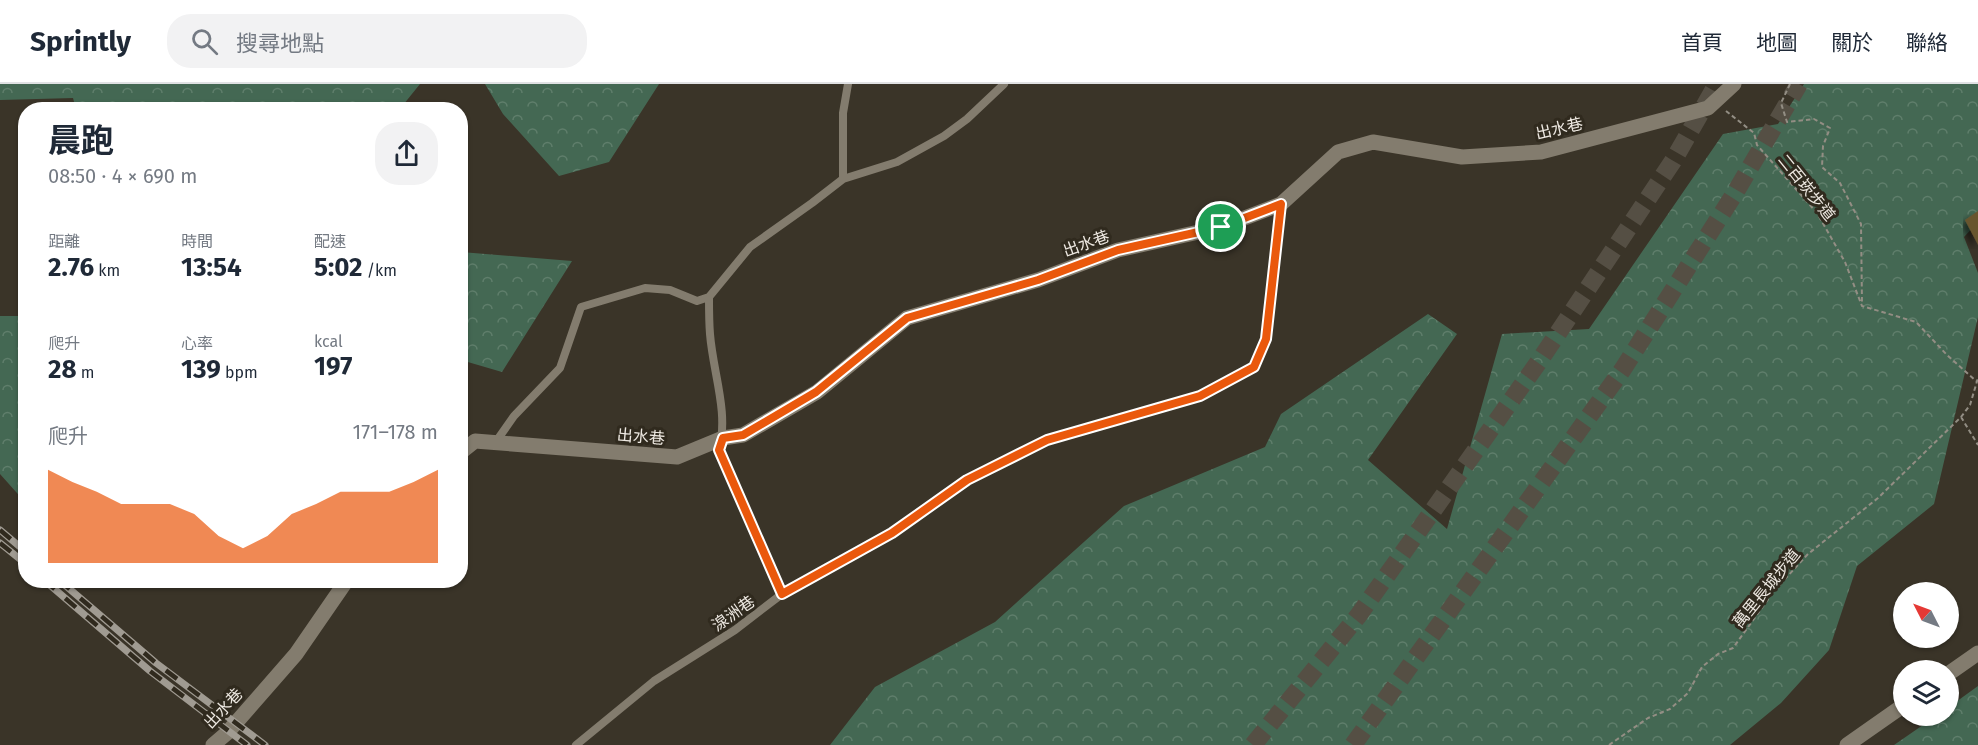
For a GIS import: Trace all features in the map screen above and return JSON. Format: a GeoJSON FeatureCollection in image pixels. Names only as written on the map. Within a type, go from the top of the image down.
{"type":"FeatureCollection","features":[{"type":"Feature","properties":{"kind":"street","name":"出水巷"},"geometry":{"type":"LineString","coordinates":[[468,447],[475,441],[495,442],[677,458],[723,438],[743,435],[816,392],[907,318],[1038,280],[1118,250],[1221,227],[1281,204],[1338,152],[1373,142],[1462,157],[1541,152],[1708,108],[1734,84]]}},
{"type":"Feature","properties":{"kind":"street","name":"出水巷"},"geometry":{"type":"LineString","coordinates":[[213,745],[227,733],[296,654],[341,588]]}},
{"type":"Feature","properties":{"kind":"street"},"geometry":{"type":"LineString","coordinates":[[1959,666],[1978,653]]}},
{"type":"Feature","properties":{"kind":"street"},"geometry":{"type":"LineString","coordinates":[[1847,745],[1893,713]]}},
{"type":"Feature","properties":{"kind":"lane"},"geometry":{"type":"LineString","coordinates":[[843,179],[843,113],[848,84]]}},
{"type":"Feature","properties":{"kind":"lane"},"geometry":{"type":"LineString","coordinates":[[495,442],[514,416],[560,368],[581,307],[645,288],[670,290],[698,301],[709,297],[750,247],[843,179],[897,162],[944,136],[1004,84]]}},
{"type":"Feature","properties":{"kind":"lane","name":"湶洲巷"},"geometry":{"type":"LineString","coordinates":[[576,745],[654,681],[735,630],[782,594],[892,533],[967,480],[1047,440],[1200,396],[1254,367],[1266,339],[1281,204]]}},
{"type":"Feature","properties":{"kind":"lane"},"geometry":{"type":"LineString","coordinates":[[709,297],[710,335],[723,419],[723,438],[719,450],[782,594]]}},
{"type":"Feature","properties":{"kind":"path"},"geometry":{"type":"LineString","coordinates":[[1790,84],[1781,103],[1786,122],[1814,119],[1830,128],[1823,146],[1822,167],[1840,183],[1861,224],[1862,306],[1916,322],[1947,355],[1977,380]]}},
{"type":"Feature","properties":{"kind":"path","name":"二百崁步道"},"geometry":{"type":"LineString","coordinates":[[1714,102],[1754,133],[1757,145],[1817,213],[1845,262],[1862,306]]}},
{"type":"Feature","properties":{"kind":"path","name":"萬里長城步道"},"geometry":{"type":"LineString","coordinates":[[1609,745],[1648,718],[1670,709],[1688,693],[1702,667],[1718,654],[1733,648],[1774,591],[1808,554],[1878,498],[1961,417],[1970,405],[1977,380]]}},
{"type":"Feature","properties":{"kind":"path"},"geometry":{"type":"LineString","coordinates":[[1961,417],[1978,445]]}},
{"type":"Feature","properties":{"kind":"green space"},"geometry":{"type":"Polygon","coordinates":[[[0,84],[420,84],[405,102],[74,102],[73,98],[0,100],[0,84]]]}},
{"type":"Feature","properties":{"kind":"green space"},"geometry":{"type":"Polygon","coordinates":[[[485,84],[659,84],[609,162],[559,176],[503,114],[485,84]]]}},
{"type":"Feature","properties":{"kind":"green space"},"geometry":{"type":"Polygon","coordinates":[[[1804,84],[1978,84],[1978,222],[1964,237],[1978,273],[1978,317],[1934,504],[1857,566],[1829,650],[1781,703],[1730,745],[830,745],[875,687],[995,622],[1124,506],[1265,447],[1281,414],[1428,314],[1457,334],[1368,460],[1447,529],[1502,334],[1589,329],[1723,134],[1778,124],[1804,84]]]}},
{"type":"Feature","properties":{"kind":"green space"},"geometry":{"type":"Polygon","coordinates":[[[468,253],[572,261],[502,372],[468,362],[468,253]]]}},
{"type":"Feature","properties":{"kind":"green space"},"geometry":{"type":"Polygon","coordinates":[[[0,316],[18,316],[18,494],[0,474],[0,316]]]}},
{"type":"Feature","properties":{"kind":"green space"},"geometry":{"type":"Polygon","coordinates":[[[1978,686],[1978,745],[1894,745],[1922,726],[1959,726],[1959,700],[1978,686]]]}},
{"type":"Feature","properties":{"kind":"building"},"geometry":{"type":"Polygon","coordinates":[[[1978,211],[1978,245],[1965,220],[1978,211]]]}},
{"type":"Feature","properties":{"kind":"tunnel"},"geometry":{"type":"LineString","coordinates":[[1253,745],[1358,616],[1540,360],[1673,161],[1717,84]]}},
{"type":"Feature","properties":{"kind":"tunnel"},"geometry":{"type":"LineString","coordinates":[[1353,745],[1623,369],[1735,193],[1799,84]]}},
{"type":"Feature","properties":{"kind":"railway"},"geometry":{"type":"LineString","coordinates":[[0,530],[18,545]]}},
{"type":"Feature","properties":{"kind":"railway"},"geometry":{"type":"LineString","coordinates":[[0,543],[18,558]]}},
{"type":"Feature","properties":{"kind":"railway"},"geometry":{"type":"LineString","coordinates":[[53,588],[150,671],[247,745]]}},
{"type":"Feature","properties":{"kind":"railway"},"geometry":{"type":"LineString","coordinates":[[68,588],[156,663],[265,745]]}},
{"type":"Feature","properties":{"kind":"route"},"geometry":{"type":"LineString","coordinates":[[1281,204],[1266,339],[1254,367],[1200,396],[1047,440],[967,480],[892,533],[782,594],[719,450],[723,438],[743,435],[816,392],[907,318],[1038,280],[1118,250],[1221,227],[1281,204]]}}]}
